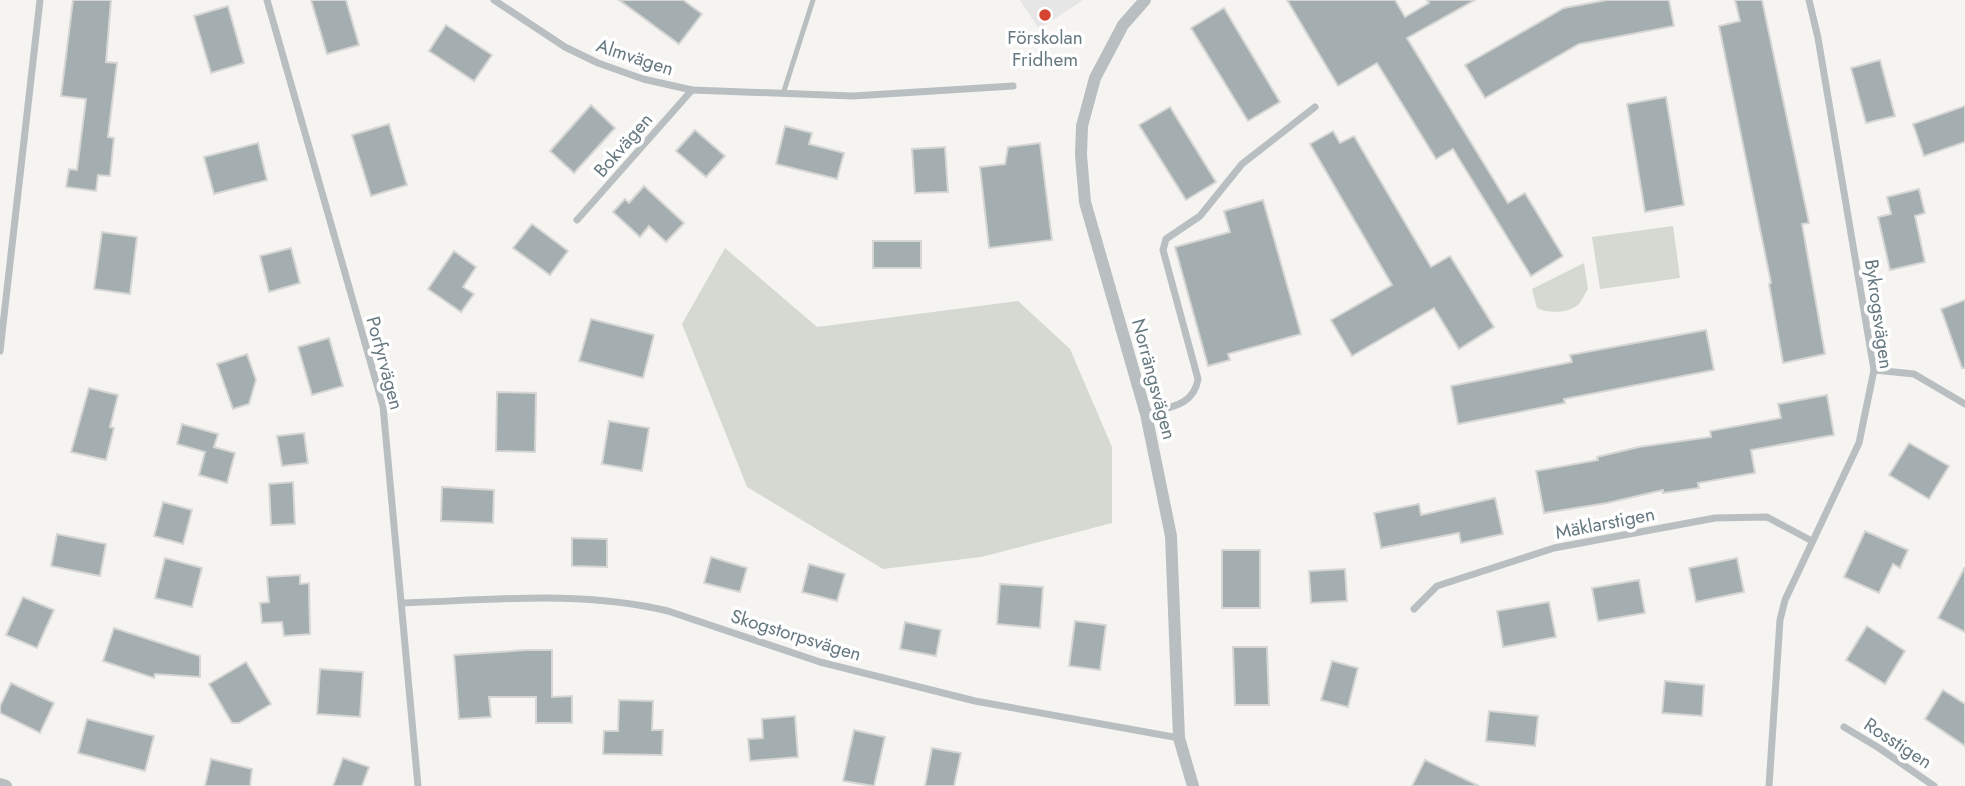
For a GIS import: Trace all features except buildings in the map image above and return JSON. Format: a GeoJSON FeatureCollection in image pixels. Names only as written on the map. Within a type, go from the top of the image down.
{"type":"FeatureCollection","features":[{"type":"Feature","properties":{"kind":"street"},"geometry":{"type":"LineString","coordinates":[[0,351],[40,0]]}},
{"type":"Feature","properties":{"kind":"street","name":"Porfyrvägen"},"geometry":{"type":"LineString","coordinates":[[267,0],[383,406],[418,786]]}},
{"type":"Feature","properties":{"kind":"street","name":"Almvägen"},"geometry":{"type":"LineString","coordinates":[[494,0],[565,47],[598,63],[643,79],[692,90],[853,96],[1013,86]]}},
{"type":"Feature","properties":{"kind":"street","name":"Norrängsvägen"},"geometry":{"type":"LineString","coordinates":[[1145,0],[1123,25],[1095,78],[1082,126],[1081,155],[1085,202],[1146,414],[1171,536],[1179,738],[1194,786]]}},
{"type":"Feature","properties":{"kind":"street","name":"Bykrogsvägen"},"geometry":{"type":"LineString","coordinates":[[1769,786],[1780,620],[1785,600],[1859,443],[1874,370],[1818,38],[1809,0]]}},
{"type":"Feature","properties":{"kind":"street","name":"Bokvägen"},"geometry":{"type":"LineString","coordinates":[[577,220],[692,90]]}},
{"type":"Feature","properties":{"kind":"street"},"geometry":{"type":"LineString","coordinates":[[1146,414],[1182,404],[1191,398],[1198,379],[1163,243],[1200,216],[1242,164],[1315,107]]}},
{"type":"Feature","properties":{"kind":"street"},"geometry":{"type":"LineString","coordinates":[[1874,370],[1914,374],[1965,404]]}},
{"type":"Feature","properties":{"kind":"street","name":"Mäklarstigen"},"geometry":{"type":"LineString","coordinates":[[1414,609],[1437,586],[1554,548],[1715,518],[1767,517],[1812,541]]}},
{"type":"Feature","properties":{"kind":"street","name":"Skogstorpsvägen"},"geometry":{"type":"LineString","coordinates":[[402,603],[570,597],[645,605],[820,662],[975,701],[1179,738]]}},
{"type":"Feature","properties":{"kind":"street","name":"Rosstigen"},"geometry":{"type":"LineString","coordinates":[[1844,727],[1879,747],[1934,786]]}},
{"type":"Feature","properties":{"kind":"street"},"geometry":{"type":"LineString","coordinates":[[0,784],[6,786]]}},
{"type":"Feature","properties":{"kind":"lane"},"geometry":{"type":"LineString","coordinates":[[783,94],[813,0]]}},
{"type":"Feature","properties":{"kind":"shaded area","name":"Förskolan Fridhem"},"geometry":{"type":"Polygon","coordinates":[[[1020,0],[1083,0],[1039,29],[1020,0]]]}},
{"type":"Feature","properties":{"kind":"shaded area"},"geometry":{"type":"Polygon","coordinates":[[[1673,226],[1680,278],[1600,289],[1592,237],[1673,226]]]}},
{"type":"Feature","properties":{"kind":"shaded area"},"geometry":{"type":"Polygon","coordinates":[[[725,248],[817,327],[1018,301],[1070,349],[1112,447],[1112,523],[981,557],[883,569],[747,487],[682,324],[725,248]]]}},
{"type":"Feature","properties":{"kind":"shaded area"},"geometry":{"type":"Polygon","coordinates":[[[1584,263],[1588,289],[1578,305],[1558,312],[1537,308],[1532,289],[1584,263]]]}},
{"type":"Feature","properties":{"kind":"place","name":"Förskolan Fridhem"},"geometry":{"type":"Point","coordinates":[1045,15]}}]}
